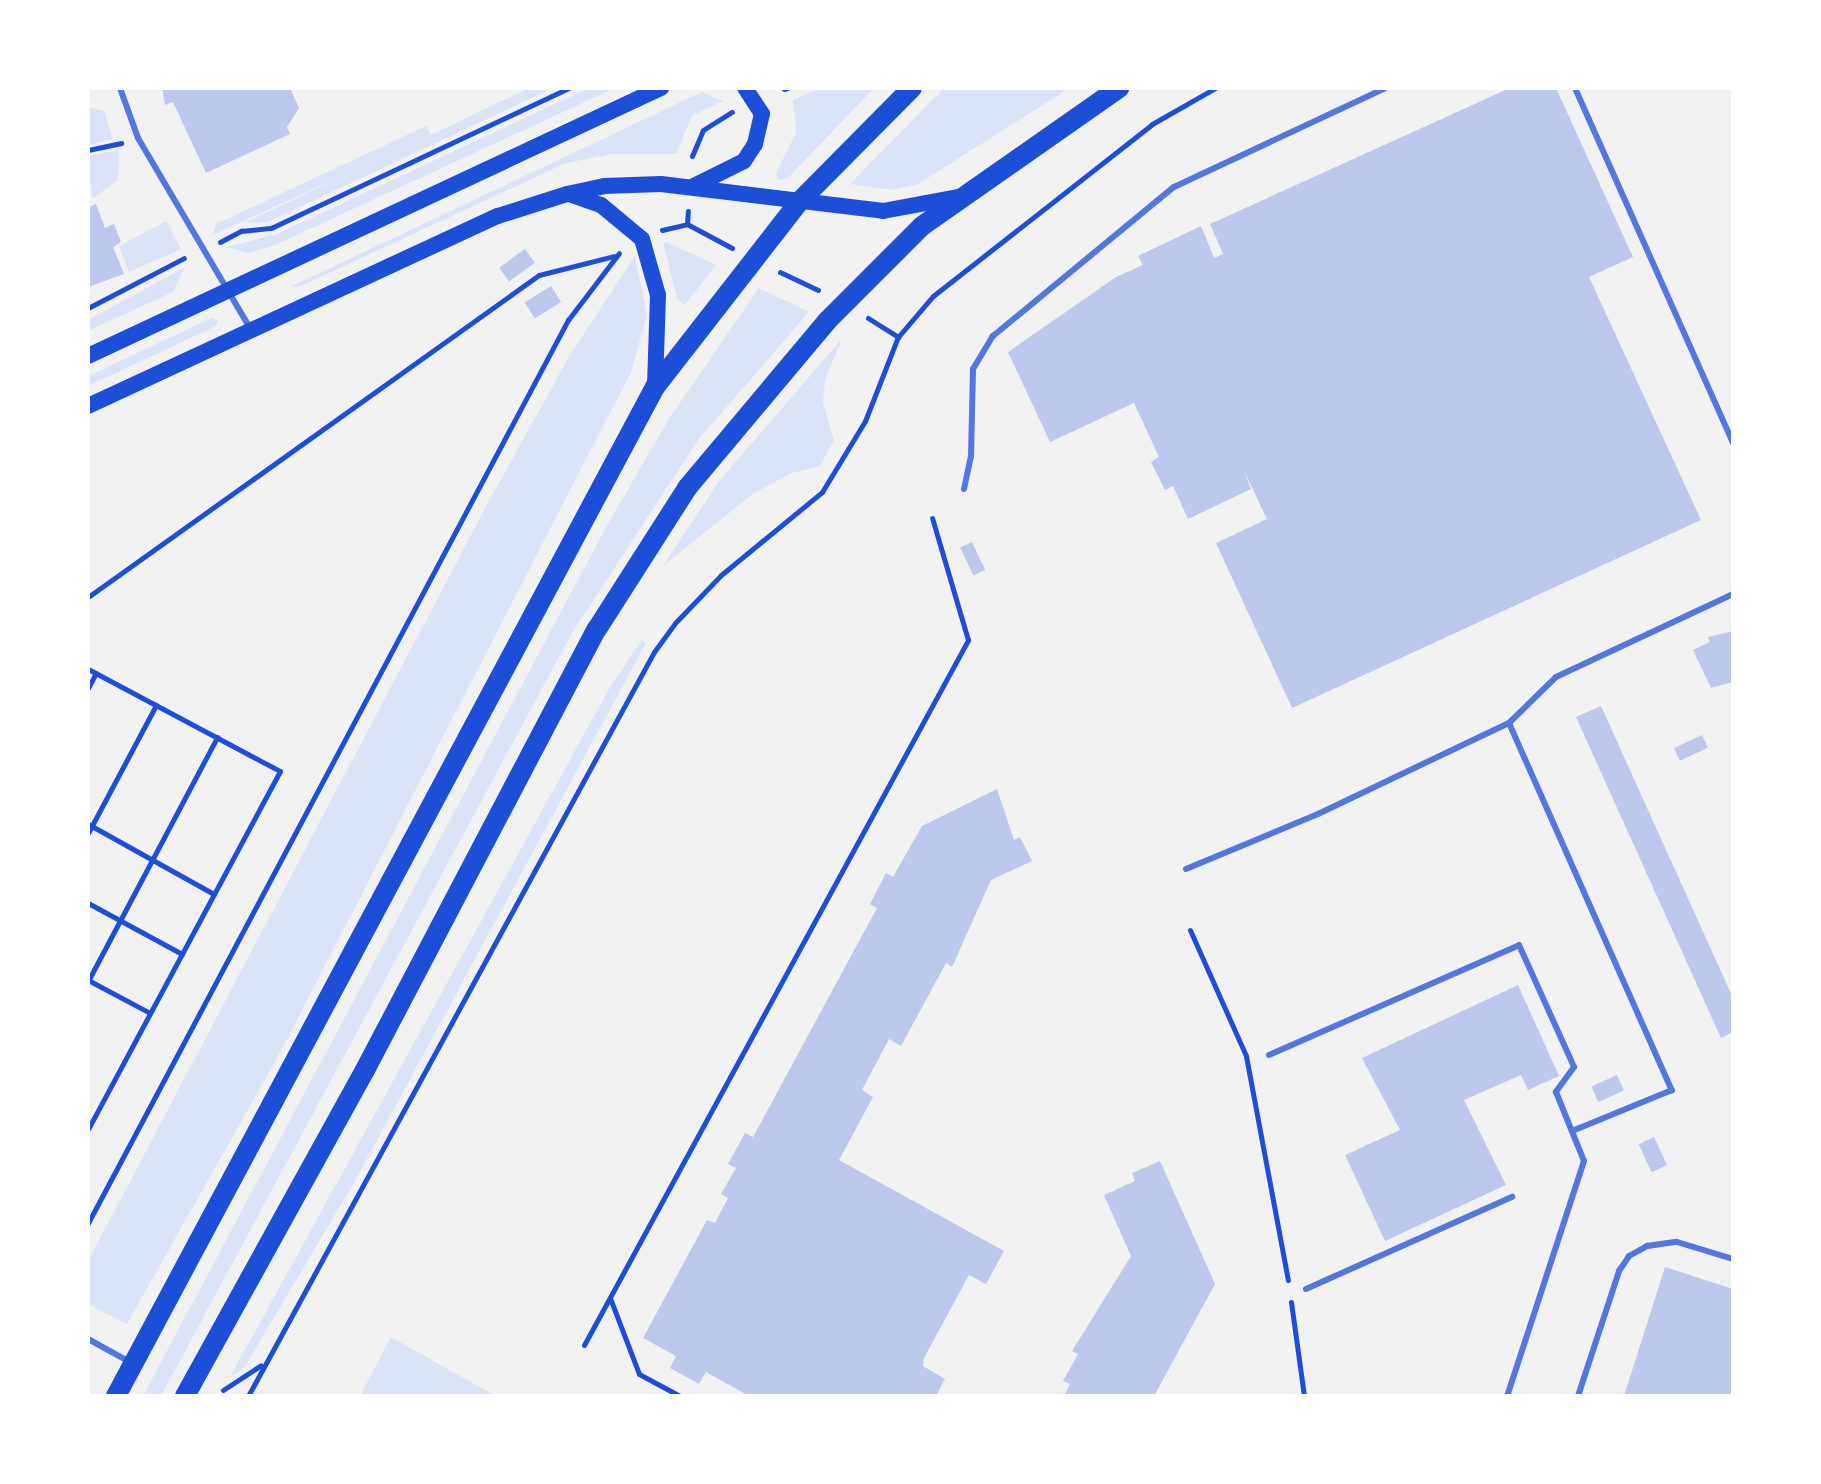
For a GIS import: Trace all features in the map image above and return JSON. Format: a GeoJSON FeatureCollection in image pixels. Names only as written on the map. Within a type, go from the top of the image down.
{"type":"FeatureCollection","features":[{"type":"Feature","properties":{"kind":"main road"},"geometry":{"type":"LineString","coordinates":[[88,356],[661,88]]}},
{"type":"Feature","properties":{"kind":"main road"},"geometry":{"type":"LineString","coordinates":[[690,188],[744,161],[755,144],[762,114],[745,88]]}},
{"type":"Feature","properties":{"kind":"main road"},"geometry":{"type":"LineString","coordinates":[[116,1396],[655,387],[798,203],[912,88]]}},
{"type":"Feature","properties":{"kind":"main road"},"geometry":{"type":"LineString","coordinates":[[185,1396],[365,1070],[591,641],[673,507],[827,321],[922,226],[958,197],[1119,88]]}},
{"type":"Feature","properties":{"kind":"main road"},"geometry":{"type":"LineString","coordinates":[[88,406],[498,216],[567,194],[634,183],[883,211],[958,197]]}},
{"type":"Feature","properties":{"kind":"main road"},"geometry":{"type":"LineString","coordinates":[[567,194],[601,205],[642,239],[658,295],[655,387]]}},
{"type":"Feature","properties":{"kind":"lane"},"geometry":{"type":"LineString","coordinates":[[120,88],[138,138],[251,330]]}},
{"type":"Feature","properties":{"kind":"lane"},"geometry":{"type":"LineString","coordinates":[[964,489],[971,457],[973,369],[993,336],[1174,187],[1385,88]]}},
{"type":"Feature","properties":{"kind":"lane"},"geometry":{"type":"LineString","coordinates":[[1575,88],[1733,443]]}},
{"type":"Feature","properties":{"kind":"lane"},"geometry":{"type":"LineString","coordinates":[[1186,869],[1318,814],[1509,723],[1556,677],[1733,594]]}},
{"type":"Feature","properties":{"kind":"lane"},"geometry":{"type":"LineString","coordinates":[[1509,723],[1672,1090],[1572,1131]]}},
{"type":"Feature","properties":{"kind":"lane"},"geometry":{"type":"LineString","coordinates":[[1269,1055],[1519,945],[1574,1067],[1556,1092],[1584,1161],[1507,1396]]}},
{"type":"Feature","properties":{"kind":"lane"},"geometry":{"type":"LineString","coordinates":[[1306,1289],[1512,1197]]}},
{"type":"Feature","properties":{"kind":"lane"},"geometry":{"type":"LineString","coordinates":[[1578,1396],[1619,1271],[1629,1256],[1647,1246],[1677,1242],[1733,1259]]}},
{"type":"Feature","properties":{"kind":"lane"},"geometry":{"type":"LineString","coordinates":[[88,1339],[133,1364]]}},
{"type":"Feature","properties":{"kind":"path"},"geometry":{"type":"LineString","coordinates":[[218,243],[241,231],[271,228],[569,88]]}},
{"type":"Feature","properties":{"kind":"path"},"geometry":{"type":"LineString","coordinates":[[248,1396],[262,1364],[344,1227],[654,652],[721,575],[822,492],[865,421],[898,337],[910,318],[978,256],[1152,124],[1215,88]]}},
{"type":"Feature","properties":{"kind":"path"},"geometry":{"type":"LineString","coordinates":[[692,156],[703,130],[733,112]]}},
{"type":"Feature","properties":{"kind":"path"},"geometry":{"type":"LineString","coordinates":[[88,150],[116,145]]}},
{"type":"Feature","properties":{"kind":"path"},"geometry":{"type":"LineString","coordinates":[[687,224],[689,206]]}},
{"type":"Feature","properties":{"kind":"path"},"geometry":{"type":"LineString","coordinates":[[654,232],[687,224],[730,247]]}},
{"type":"Feature","properties":{"kind":"path"},"geometry":{"type":"LineString","coordinates":[[88,597],[539,275],[615,256],[568,320],[88,1223]]}},
{"type":"Feature","properties":{"kind":"path"},"geometry":{"type":"LineString","coordinates":[[88,308],[185,257]]}},
{"type":"Feature","properties":{"kind":"path"},"geometry":{"type":"LineString","coordinates":[[774,269],[827,294]]}},
{"type":"Feature","properties":{"kind":"path"},"geometry":{"type":"LineString","coordinates":[[882,325],[898,337]]}},
{"type":"Feature","properties":{"kind":"path"},"geometry":{"type":"LineString","coordinates":[[584,1345],[968,640],[932,518]]}},
{"type":"Feature","properties":{"kind":"path"},"geometry":{"type":"LineString","coordinates":[[88,669],[280,771],[88,1129]]}},
{"type":"Feature","properties":{"kind":"path"},"geometry":{"type":"LineString","coordinates":[[88,688],[96,673]]}},
{"type":"Feature","properties":{"kind":"path"},"geometry":{"type":"LineString","coordinates":[[88,833],[156,705]]}},
{"type":"Feature","properties":{"kind":"path"},"geometry":{"type":"LineString","coordinates":[[150,1013],[88,980],[217,737]]}},
{"type":"Feature","properties":{"kind":"path"},"geometry":{"type":"LineString","coordinates":[[90,825],[214,894]]}},
{"type":"Feature","properties":{"kind":"path"},"geometry":{"type":"LineString","coordinates":[[88,903],[182,954]]}},
{"type":"Feature","properties":{"kind":"path"},"geometry":{"type":"LineString","coordinates":[[1190,930],[1246,1056],[1304,1396]]}},
{"type":"Feature","properties":{"kind":"path"},"geometry":{"type":"LineString","coordinates":[[610,1297],[639,1374],[680,1396]]}},
{"type":"Feature","properties":{"kind":"path"},"geometry":{"type":"LineString","coordinates":[[220,1396],[226,1385],[262,1364]]}},
{"type":"Feature","properties":{"kind":"shaded area"},"geometry":{"type":"Polygon","coordinates":[[[529,88],[553,88],[268,222],[244,223],[353,171],[213,235],[216,224],[426,126],[431,135],[529,88]]]}},
{"type":"Feature","properties":{"kind":"shaded area"},"geometry":{"type":"Polygon","coordinates":[[[589,88],[615,88],[273,246],[248,253],[227,247],[277,234],[589,88]]]}},
{"type":"Feature","properties":{"kind":"shaded area"},"geometry":{"type":"Polygon","coordinates":[[[820,88],[874,88],[788,178],[778,180],[776,173],[796,133],[793,100],[820,88]]]}},
{"type":"Feature","properties":{"kind":"shaded area"},"geometry":{"type":"Polygon","coordinates":[[[944,88],[1070,88],[918,184],[892,190],[850,184],[944,88]]]}},
{"type":"Feature","properties":{"kind":"shaded area"},"geometry":{"type":"Polygon","coordinates":[[[702,92],[723,101],[692,116],[676,154],[613,154],[566,163],[299,287],[292,286],[702,92]]]}},
{"type":"Feature","properties":{"kind":"shaded area"},"geometry":{"type":"Polygon","coordinates":[[[88,107],[104,111],[113,139],[88,145],[88,107]]]}},
{"type":"Feature","properties":{"kind":"shaded area"},"geometry":{"type":"Polygon","coordinates":[[[119,150],[118,180],[92,199],[88,156],[119,150]]]}},
{"type":"Feature","properties":{"kind":"shaded area"},"geometry":{"type":"Polygon","coordinates":[[[166,221],[181,249],[129,272],[119,246],[166,221]]]}},
{"type":"Feature","properties":{"kind":"shaded area"},"geometry":{"type":"Polygon","coordinates":[[[667,242],[716,265],[685,305],[677,299],[663,243],[667,242]]]}},
{"type":"Feature","properties":{"kind":"shaded area"},"geometry":{"type":"Polygon","coordinates":[[[635,256],[647,315],[631,372],[282,1049],[127,1324],[88,1304],[88,1261],[490,499],[570,355],[635,256]]]}},
{"type":"Feature","properties":{"kind":"shaded area"},"geometry":{"type":"Polygon","coordinates":[[[185,267],[173,292],[88,331],[88,320],[185,267]]]}},
{"type":"Feature","properties":{"kind":"shaded area"},"geometry":{"type":"Polygon","coordinates":[[[759,288],[809,312],[698,440],[572,633],[161,1396],[143,1396],[605,529],[670,417],[759,288]]]}},
{"type":"Feature","properties":{"kind":"shaded area"},"geometry":{"type":"Polygon","coordinates":[[[212,318],[218,320],[216,326],[88,386],[88,376],[212,318]]]}},
{"type":"Feature","properties":{"kind":"shaded area"},"geometry":{"type":"Polygon","coordinates":[[[842,339],[825,380],[823,403],[834,440],[820,466],[792,473],[754,493],[663,566],[719,481],[842,339]]]}},
{"type":"Feature","properties":{"kind":"shaded area"},"geometry":{"type":"Polygon","coordinates":[[[642,640],[646,643],[355,1181],[244,1368],[230,1377],[610,687],[642,640]]]}},
{"type":"Feature","properties":{"kind":"shaded area"},"geometry":{"type":"Polygon","coordinates":[[[391,1337],[487,1391],[496,1396],[360,1396],[391,1337]]]}},
{"type":"Feature","properties":{"kind":"building"},"geometry":{"type":"Polygon","coordinates":[[[162,88],[290,88],[299,108],[287,127],[290,134],[206,173],[173,102],[165,105],[162,88]]]}},
{"type":"Feature","properties":{"kind":"building"},"geometry":{"type":"Polygon","coordinates":[[[1510,88],[1556,88],[1633,257],[1589,277],[1701,520],[1292,708],[1216,543],[1267,519],[1244,471],[1251,489],[1188,519],[1173,486],[1165,490],[1151,462],[1159,457],[1134,403],[1050,442],[1008,352],[1116,277],[1143,265],[1138,256],[1201,226],[1214,258],[1223,254],[1210,224],[1510,88]]]}},
{"type":"Feature","properties":{"kind":"building"},"geometry":{"type":"Polygon","coordinates":[[[96,204],[105,228],[114,224],[121,242],[113,247],[124,274],[88,287],[88,207],[96,204]]]}},
{"type":"Feature","properties":{"kind":"building"},"geometry":{"type":"Polygon","coordinates":[[[525,249],[535,263],[509,282],[499,268],[525,249]]]}},
{"type":"Feature","properties":{"kind":"building"},"geometry":{"type":"Polygon","coordinates":[[[551,286],[561,302],[535,319],[525,302],[551,286]]]}},
{"type":"Feature","properties":{"kind":"building"},"geometry":{"type":"Polygon","coordinates":[[[972,542],[985,570],[973,576],[960,547],[972,542]]]}},
{"type":"Feature","properties":{"kind":"building"},"geometry":{"type":"Polygon","coordinates":[[[1733,631],[1733,682],[1711,688],[1693,650],[1710,642],[1708,637],[1733,631]]]}},
{"type":"Feature","properties":{"kind":"building"},"geometry":{"type":"Polygon","coordinates":[[[1601,706],[1733,998],[1733,1032],[1721,1038],[1576,717],[1601,706]]]}},
{"type":"Feature","properties":{"kind":"building"},"geometry":{"type":"Polygon","coordinates":[[[1702,735],[1708,748],[1680,761],[1674,748],[1702,735]]]}},
{"type":"Feature","properties":{"kind":"building"},"geometry":{"type":"Polygon","coordinates":[[[997,789],[1014,840],[1020,837],[1032,861],[991,880],[952,967],[946,963],[901,1046],[889,1039],[862,1090],[873,1097],[839,1160],[1004,1251],[986,1284],[969,1275],[924,1358],[923,1366],[945,1379],[936,1396],[749,1396],[706,1372],[699,1384],[670,1368],[676,1356],[643,1338],[707,1220],[715,1223],[728,1198],[721,1194],[736,1168],[728,1164],[745,1133],[753,1137],[877,908],[870,904],[886,873],[893,877],[922,826],[997,789]]]}},
{"type":"Feature","properties":{"kind":"building"},"geometry":{"type":"Polygon","coordinates":[[[1518,985],[1559,1076],[1528,1090],[1521,1075],[1464,1100],[1506,1185],[1385,1241],[1345,1155],[1400,1130],[1362,1058],[1518,985]]]}},
{"type":"Feature","properties":{"kind":"building"},"geometry":{"type":"Polygon","coordinates":[[[1617,1075],[1624,1091],[1598,1102],[1591,1086],[1617,1075]]]}},
{"type":"Feature","properties":{"kind":"building"},"geometry":{"type":"Polygon","coordinates":[[[1654,1137],[1667,1165],[1652,1172],[1639,1144],[1654,1137]]]}},
{"type":"Feature","properties":{"kind":"building"},"geometry":{"type":"Polygon","coordinates":[[[1160,1161],[1215,1284],[1154,1396],[1064,1396],[1070,1384],[1063,1381],[1078,1354],[1072,1351],[1131,1256],[1104,1195],[1135,1181],[1132,1173],[1160,1161]]]}},
{"type":"Feature","properties":{"kind":"building"},"geometry":{"type":"Polygon","coordinates":[[[1665,1267],[1733,1289],[1733,1396],[1624,1396],[1665,1267]]]}}]}
